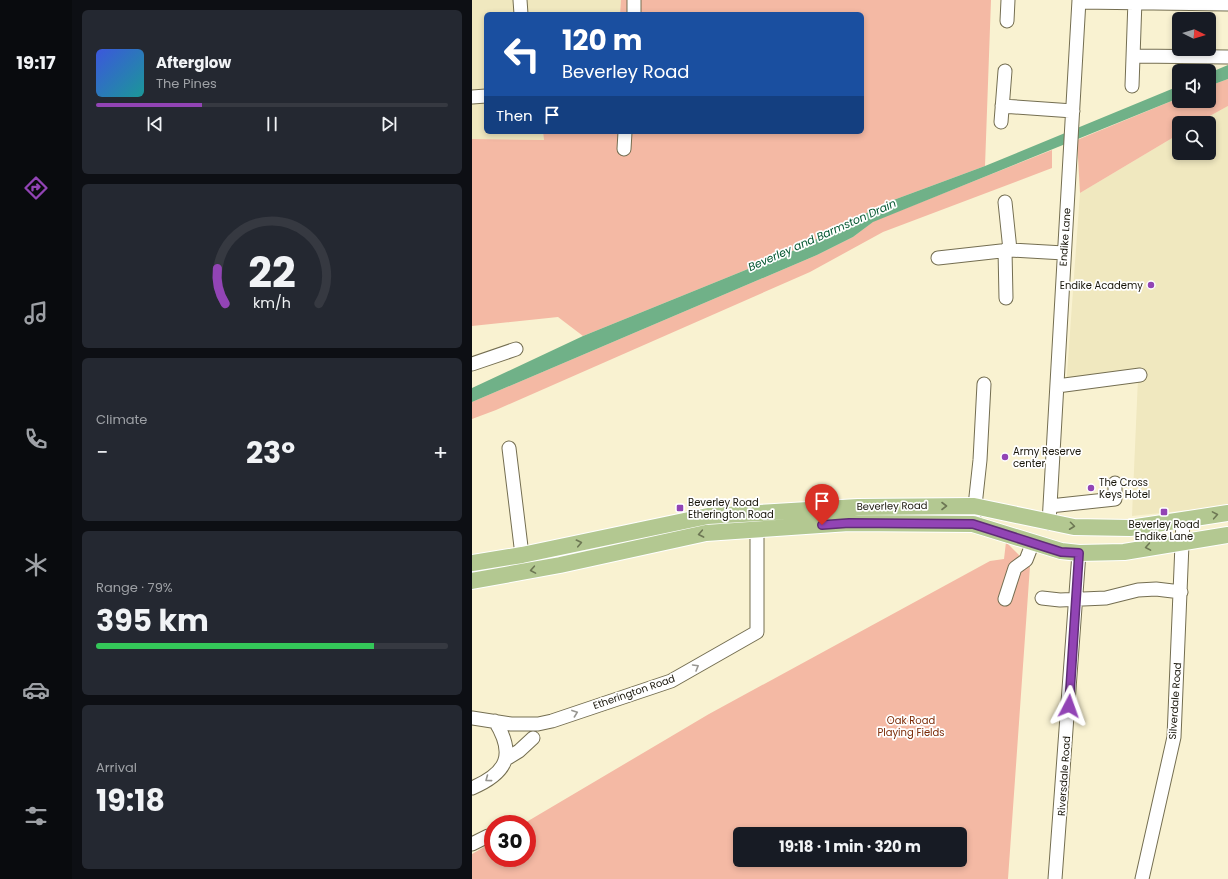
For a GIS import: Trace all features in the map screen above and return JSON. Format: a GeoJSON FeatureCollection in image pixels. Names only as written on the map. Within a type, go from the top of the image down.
{"type":"FeatureCollection","features":[{"type":"Feature","properties":{"kind":"main road","name":"Beverley Road"},"geometry":{"type":"LineString","coordinates":[[472,563],[556,548],[719,515],[794,510],[899,506],[974,506],[1049,523],[1074,527],[1100,528],[1130,528],[1228,513]]}},
{"type":"Feature","properties":{"kind":"main road"},"geometry":{"type":"LineString","coordinates":[[899,506],[899,523]]}},
{"type":"Feature","properties":{"kind":"main road"},"geometry":{"type":"LineString","coordinates":[[794,510],[795,527]]}},
{"type":"Feature","properties":{"kind":"main road"},"geometry":{"type":"LineString","coordinates":[[719,515],[720,532]]}},
{"type":"Feature","properties":{"kind":"main road","name":"Beverley Road"},"geometry":{"type":"LineString","coordinates":[[472,581],[560,565],[706,533],[849,523],[973,524],[1061,552],[1079,553],[1124,552],[1183,541],[1228,535]]}},
{"type":"Feature","properties":{"kind":"main road"},"geometry":{"type":"LineString","coordinates":[[1100,528],[1107,552]]}},
{"type":"Feature","properties":{"kind":"street"},"geometry":{"type":"LineString","coordinates":[[520,0],[521,12]]}},
{"type":"Feature","properties":{"kind":"street"},"geometry":{"type":"LineString","coordinates":[[634,0],[634,12]]}},
{"type":"Feature","properties":{"kind":"street"},"geometry":{"type":"LineString","coordinates":[[1007,21],[1008,0]]}},
{"type":"Feature","properties":{"kind":"street"},"geometry":{"type":"LineString","coordinates":[[1079,1],[1228,4]]}},
{"type":"Feature","properties":{"kind":"street","name":"Endike Lane"},"geometry":{"type":"LineString","coordinates":[[1049,523],[1079,1]]}},
{"type":"Feature","properties":{"kind":"street"},"geometry":{"type":"LineString","coordinates":[[1132,86],[1135,1]]}},
{"type":"Feature","properties":{"kind":"street"},"geometry":{"type":"LineString","coordinates":[[1133,56],[1228,57]]}},
{"type":"Feature","properties":{"kind":"street"},"geometry":{"type":"LineString","coordinates":[[1001,122],[1005,72]]}},
{"type":"Feature","properties":{"kind":"street"},"geometry":{"type":"LineString","coordinates":[[472,97],[484,96]]}},
{"type":"Feature","properties":{"kind":"street"},"geometry":{"type":"LineString","coordinates":[[1002,106],[1072,111]]}},
{"type":"Feature","properties":{"kind":"street"},"geometry":{"type":"LineString","coordinates":[[624,149],[625,134]]}},
{"type":"Feature","properties":{"kind":"street"},"geometry":{"type":"LineString","coordinates":[[1006,202],[1006,298]]}},
{"type":"Feature","properties":{"kind":"street"},"geometry":{"type":"LineString","coordinates":[[938,258],[1007,250],[1064,253]]}},
{"type":"Feature","properties":{"kind":"street"},"geometry":{"type":"LineString","coordinates":[[472,364],[499,347],[516,350]]}},
{"type":"Feature","properties":{"kind":"street"},"geometry":{"type":"LineString","coordinates":[[1057,386],[1140,375]]}},
{"type":"Feature","properties":{"kind":"street"},"geometry":{"type":"LineString","coordinates":[[973,524],[980,460],[984,384]]}},
{"type":"Feature","properties":{"kind":"street"},"geometry":{"type":"LineString","coordinates":[[509,448],[522,554]]}},
{"type":"Feature","properties":{"kind":"street"},"geometry":{"type":"LineString","coordinates":[[1050,506],[1115,499],[1116,483]]}},
{"type":"Feature","properties":{"kind":"street","name":"Silverdale Road"},"geometry":{"type":"LineString","coordinates":[[1142,879],[1174,737],[1183,520]]}},
{"type":"Feature","properties":{"kind":"street","name":"Etherington Road"},"geometry":{"type":"LineString","coordinates":[[472,718],[511,724],[538,724],[671,681],[757,632],[756,530]]}},
{"type":"Feature","properties":{"kind":"street"},"geometry":{"type":"LineString","coordinates":[[1005,599],[1015,568],[1026,560],[1033,542]]}},
{"type":"Feature","properties":{"kind":"street"},"geometry":{"type":"LineString","coordinates":[[556,548],[560,565]]}},
{"type":"Feature","properties":{"kind":"street","name":"Riversdale Road"},"geometry":{"type":"LineString","coordinates":[[1055,879],[1079,553]]}},
{"type":"Feature","properties":{"kind":"street"},"geometry":{"type":"LineString","coordinates":[[1042,598],[1106,598],[1138,590],[1156,589],[1181,592]]}},
{"type":"Feature","properties":{"kind":"street"},"geometry":{"type":"LineString","coordinates":[[495,721],[505,742]]}},
{"type":"Feature","properties":{"kind":"street"},"geometry":{"type":"LineString","coordinates":[[472,788],[484,783],[503,768],[506,759],[505,742],[511,724]]}},
{"type":"Feature","properties":{"kind":"street"},"geometry":{"type":"LineString","coordinates":[[506,759],[519,751],[533,738]]}},
{"type":"Feature","properties":{"kind":"street"},"geometry":{"type":"LineString","coordinates":[[472,844],[484,838]]}},
{"type":"Feature","properties":{"kind":"shaded area"},"geometry":{"type":"Polygon","coordinates":[[[472,0],[621,0],[620,12],[484,12],[484,134],[543,134],[544,140],[472,139],[472,0]]]}},
{"type":"Feature","properties":{"kind":"shaded area"},"geometry":{"type":"Polygon","coordinates":[[[1228,65],[1228,79],[1216,83],[1216,70],[1228,65]]]}},
{"type":"Feature","properties":{"kind":"shaded area"},"geometry":{"type":"Polygon","coordinates":[[[1172,89],[1172,101],[873,222],[853,237],[817,255],[472,402],[472,388],[583,336],[797,249],[888,202],[985,166],[1172,89]]]}},
{"type":"Feature","properties":{"kind":"shaded area","name":"Endike Academy"},"geometry":{"type":"Polygon","coordinates":[[[1228,106],[1228,506],[1132,516],[1138,378],[1066,388],[1080,193],[1172,138],[1172,160],[1216,160],[1216,116],[1210,116],[1228,106]]]}},
{"type":"Feature","properties":{"kind":"green space"},"geometry":{"type":"Polygon","coordinates":[[[621,0],[991,0],[985,166],[888,202],[797,249],[583,336],[558,317],[472,326],[472,139],[544,140],[543,134],[864,134],[864,12],[620,12],[621,0]]]}},
{"type":"Feature","properties":{"kind":"green space"},"geometry":{"type":"Polygon","coordinates":[[[1228,79],[1228,106],[1210,116],[1172,116],[1172,138],[1080,193],[1077,140],[1172,101],[1172,108],[1216,108],[1216,83],[1228,79]]]}},
{"type":"Feature","properties":{"kind":"green space"},"geometry":{"type":"Polygon","coordinates":[[[1052,150],[1052,168],[883,232],[810,272],[496,410],[472,419],[472,402],[817,255],[853,237],[874,221],[1052,150]]]}},
{"type":"Feature","properties":{"kind":"green space","name":"Oak Road Playing Fields"},"geometry":{"type":"Polygon","coordinates":[[[1006,542],[1030,566],[1008,879],[472,879],[472,854],[484,847],[484,867],[536,867],[536,816],[709,714],[990,561],[1004,559],[1006,542]]]}},
{"type":"Feature","properties":{"kind":"place","name":"Endike Academy"},"geometry":{"type":"Point","coordinates":[1151,285]}},
{"type":"Feature","properties":{"kind":"place","name":"Army Reserve center"},"geometry":{"type":"Point","coordinates":[1005,457]}},
{"type":"Feature","properties":{"kind":"place","name":"The Cross Keys Hotel"},"geometry":{"type":"Point","coordinates":[1091,488]}},
{"type":"Feature","properties":{"kind":"place","name":"Beverley Road Etherington Road"},"geometry":{"type":"Point","coordinates":[680,508]}},
{"type":"Feature","properties":{"kind":"place","name":"Beverley Road Endike Lane"},"geometry":{"type":"Point","coordinates":[1164,512]}},
{"type":"Feature","properties":{"kind":"route"},"geometry":{"type":"LineString","coordinates":[[822,525],[849,523],[973,524],[1061,552],[1079,553],[1069,706]]}},
{"type":"Feature","properties":{"kind":"water label","name":"Beverley and Barmston Drain"},"geometry":{"type":"Point","coordinates":[822,235]}}]}
